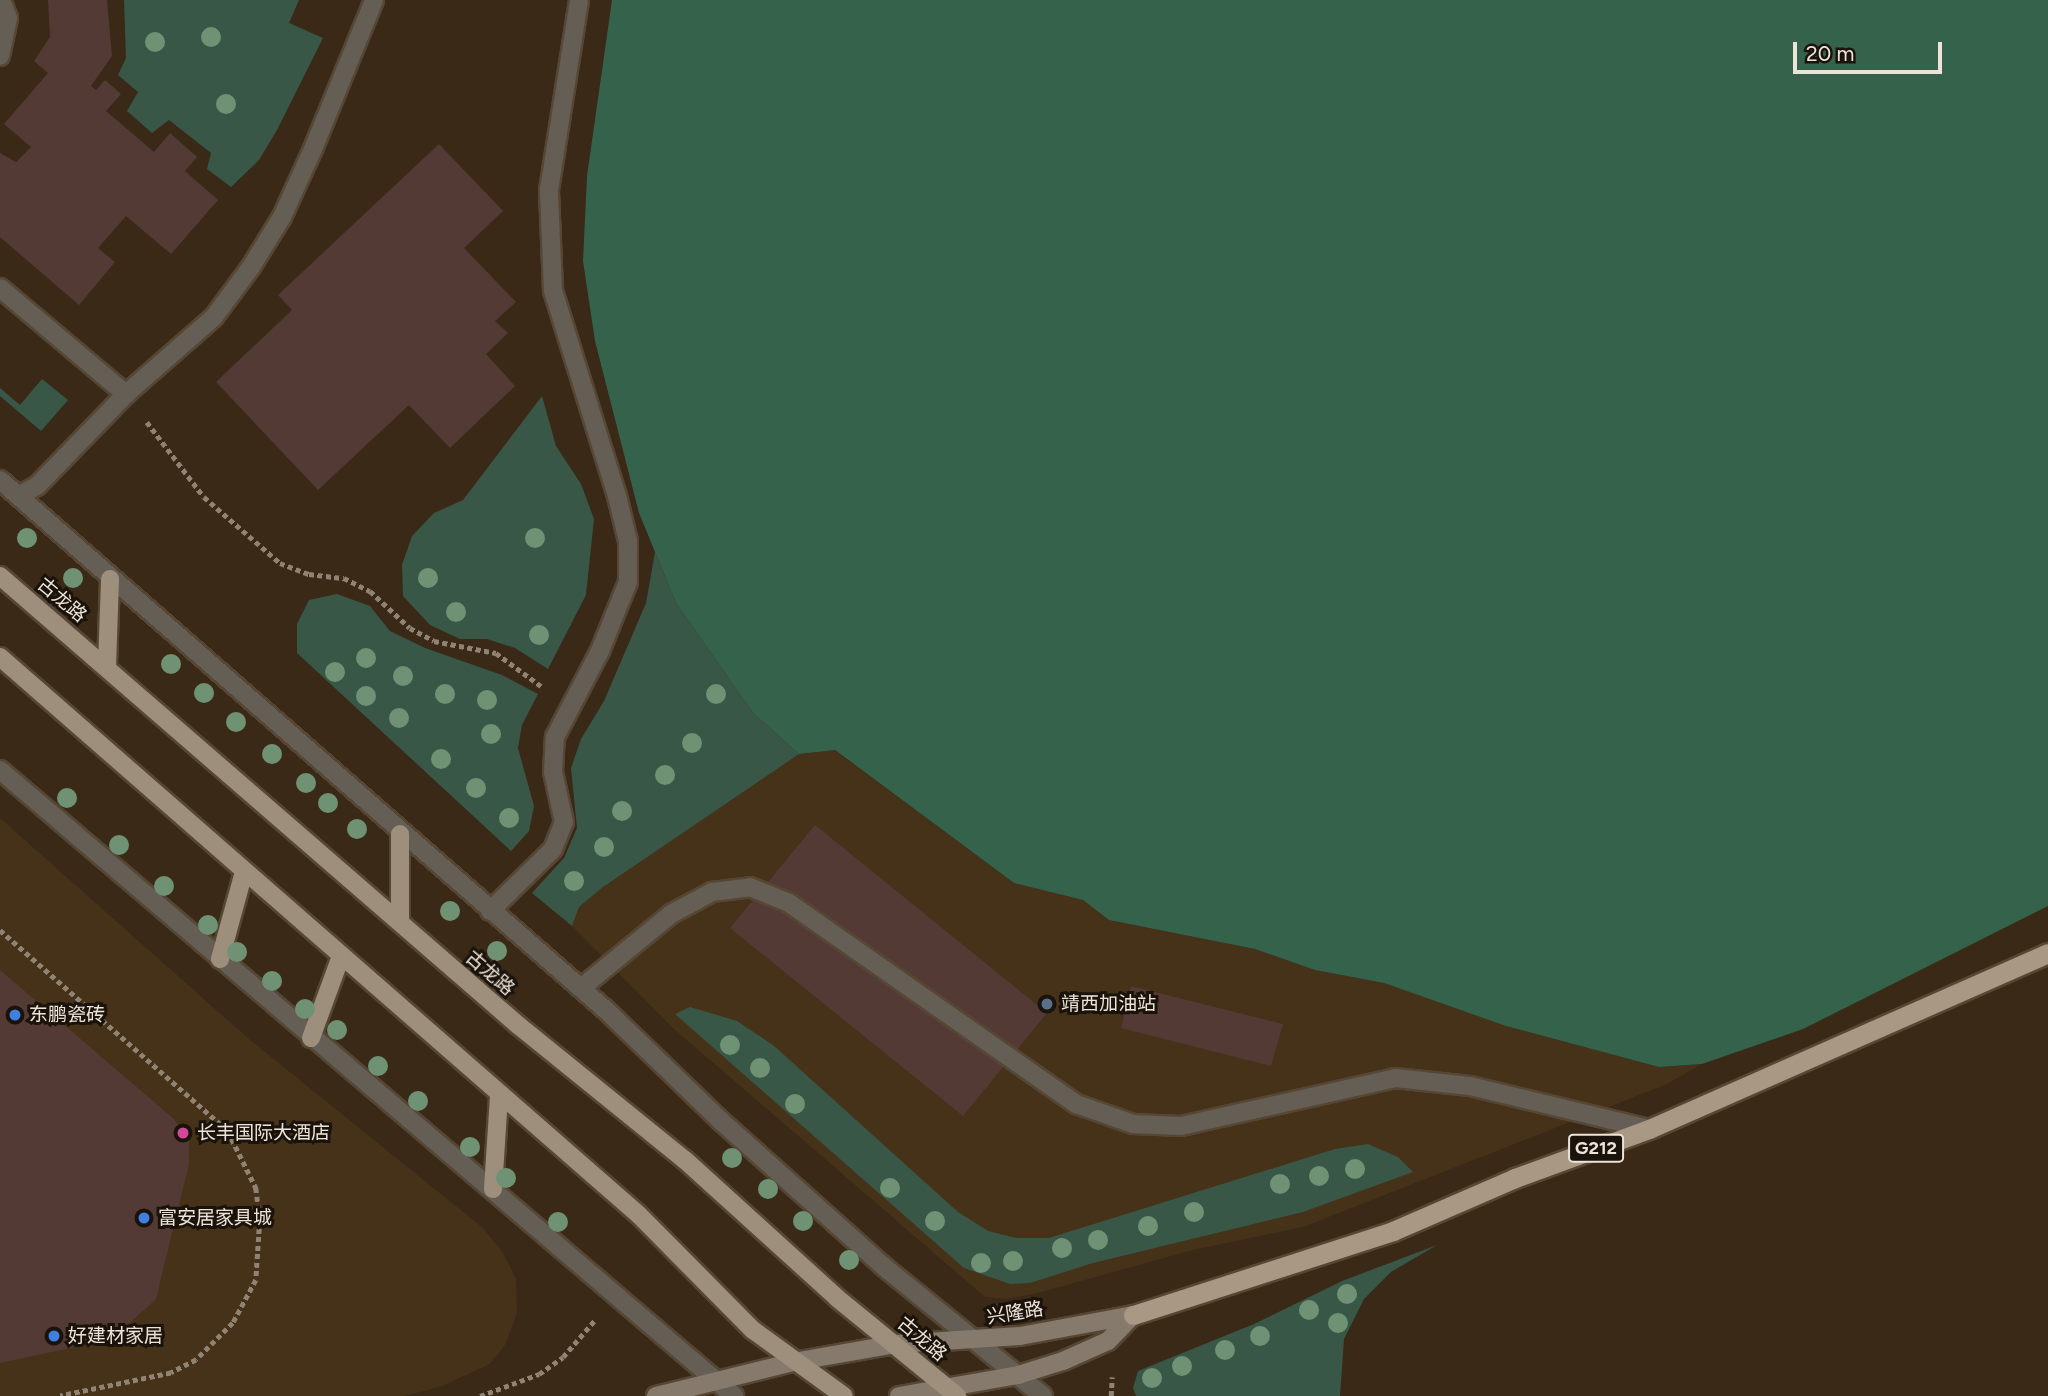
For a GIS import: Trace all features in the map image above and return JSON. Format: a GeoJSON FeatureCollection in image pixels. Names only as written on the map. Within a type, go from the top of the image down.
{"type":"FeatureCollection","features":[{"type":"Feature","properties":{"kind":"highway","name":"G212"},"geometry":{"type":"LineString","coordinates":[[1133,1315],[1393,1231],[1515,1178],[1649,1129],[2048,953]]}},
{"type":"Feature","properties":{"kind":"main road","name":"古龙路"},"geometry":{"type":"LineString","coordinates":[[0,576],[400,922],[685,1160],[837,1298],[952,1391]]}},
{"type":"Feature","properties":{"kind":"main road"},"geometry":{"type":"LineString","coordinates":[[107,666],[110,579]]}},
{"type":"Feature","properties":{"kind":"main road"},"geometry":{"type":"LineString","coordinates":[[0,657],[499,1096],[639,1215],[753,1330],[793,1362],[844,1396]]}},
{"type":"Feature","properties":{"kind":"main road"},"geometry":{"type":"LineString","coordinates":[[400,834],[400,922]]}},
{"type":"Feature","properties":{"kind":"main road"},"geometry":{"type":"LineString","coordinates":[[220,958],[244,872]]}},
{"type":"Feature","properties":{"kind":"main road"},"geometry":{"type":"LineString","coordinates":[[311,1038],[341,956]]}},
{"type":"Feature","properties":{"kind":"main road"},"geometry":{"type":"LineString","coordinates":[[493,1189],[499,1096]]}},
{"type":"Feature","properties":{"kind":"main road"},"geometry":{"type":"LineString","coordinates":[[899,1396],[952,1391],[1018,1375],[1108,1340],[1133,1315]]}},
{"type":"Feature","properties":{"kind":"main road","name":"兴隆路"},"geometry":{"type":"LineString","coordinates":[[656,1396],[793,1362],[896,1344],[978,1340],[1133,1315]]}},
{"type":"Feature","properties":{"kind":"street"},"geometry":{"type":"LineString","coordinates":[[0,56],[8,18],[1,0]]}},
{"type":"Feature","properties":{"kind":"street"},"geometry":{"type":"LineString","coordinates":[[18,496],[37,486],[126,394],[214,317],[251,267],[282,217],[374,0]]}},
{"type":"Feature","properties":{"kind":"street"},"geometry":{"type":"LineString","coordinates":[[490,911],[533,871],[557,840],[564,822],[553,772],[555,737],[617,615],[628,582],[628,541],[617,496],[553,290],[549,190],[579,0]]}},
{"type":"Feature","properties":{"kind":"street"},"geometry":{"type":"LineString","coordinates":[[0,288],[126,394]]}},
{"type":"Feature","properties":{"kind":"street"},"geometry":{"type":"LineString","coordinates":[[0,480],[400,834],[581,988],[883,1266],[978,1340],[1044,1396]]}},
{"type":"Feature","properties":{"kind":"street"},"geometry":{"type":"LineString","coordinates":[[0,770],[311,1038],[493,1189],[734,1396]]}},
{"type":"Feature","properties":{"kind":"street"},"geometry":{"type":"LineString","coordinates":[[581,988],[671,914],[712,892],[750,887],[789,903],[1076,1104],[1133,1124],[1181,1126],[1395,1079],[1470,1086],[1649,1129]]}},
{"type":"Feature","properties":{"kind":"path"},"geometry":{"type":"LineString","coordinates":[[126,394],[204,497],[280,563],[309,574],[344,578],[370,591],[410,628],[467,651],[496,653],[571,706]]}},
{"type":"Feature","properties":{"kind":"path"},"geometry":{"type":"LineString","coordinates":[[0,930],[228,1130],[256,1188],[260,1220],[256,1280],[233,1323],[196,1360],[171,1373],[61,1396]]}},
{"type":"Feature","properties":{"kind":"shaded area","name":"靖西加油站"},"geometry":{"type":"Polygon","coordinates":[[[834,750],[1014,883],[1083,900],[1109,920],[1255,949],[1315,970],[1384,983],[1506,1026],[1659,1067],[1702,1064],[1667,1084],[1303,1227],[1193,1250],[1038,1293],[1007,1299],[985,1297],[674,1029],[572,926],[579,907],[603,887],[760,777],[799,754],[834,750]]]}},
{"type":"Feature","properties":{"kind":"shaded area","name":"长丰国际大酒店"},"geometry":{"type":"Polygon","coordinates":[[[0,818],[249,1039],[483,1228],[503,1253],[516,1279],[517,1313],[505,1345],[490,1364],[442,1386],[405,1396],[0,1396],[0,818]]]}},
{"type":"Feature","properties":{"kind":"green space"},"geometry":{"type":"Polygon","coordinates":[[[124,0],[299,0],[289,23],[323,38],[259,160],[231,187],[207,169],[211,153],[169,120],[152,133],[127,111],[138,92],[118,75],[126,58],[124,0]]]}},
{"type":"Feature","properties":{"kind":"green space"},"geometry":{"type":"Polygon","coordinates":[[[612,0],[2048,0],[2048,906],[1803,1029],[1702,1064],[1659,1067],[1506,1026],[1384,983],[1315,970],[1255,949],[1109,920],[1083,900],[1014,883],[835,750],[799,754],[753,713],[676,603],[639,513],[595,341],[583,261],[587,176],[612,0]]]}},
{"type":"Feature","properties":{"kind":"green space"},"geometry":{"type":"Polygon","coordinates":[[[42,379],[68,400],[41,431],[0,396],[0,388],[20,405],[42,379]]]}},
{"type":"Feature","properties":{"kind":"green space"},"geometry":{"type":"Polygon","coordinates":[[[542,396],[556,446],[581,484],[594,519],[586,595],[548,669],[515,648],[487,639],[460,639],[430,625],[403,596],[402,565],[412,536],[434,513],[463,500],[542,396]]]}},
{"type":"Feature","properties":{"kind":"green space"},"geometry":{"type":"Polygon","coordinates":[[[655,552],[676,603],[753,713],[799,754],[603,887],[579,907],[572,926],[532,893],[564,858],[577,828],[571,768],[581,739],[604,701],[646,603],[655,552]]]}},
{"type":"Feature","properties":{"kind":"green space"},"geometry":{"type":"Polygon","coordinates":[[[337,594],[370,606],[390,631],[425,648],[502,675],[538,694],[522,725],[518,748],[534,806],[529,831],[511,851],[297,653],[297,624],[309,600],[337,594]]]}},
{"type":"Feature","properties":{"kind":"green space"},"geometry":{"type":"Polygon","coordinates":[[[690,1007],[737,1021],[773,1045],[958,1212],[988,1231],[1016,1238],[1049,1238],[1335,1149],[1368,1144],[1398,1157],[1413,1172],[1303,1212],[1093,1263],[1030,1283],[1010,1284],[964,1268],[675,1014],[690,1007]]]}},
{"type":"Feature","properties":{"kind":"green space"},"geometry":{"type":"Polygon","coordinates":[[[1437,1245],[1391,1272],[1364,1299],[1344,1339],[1340,1396],[1136,1396],[1133,1388],[1138,1371],[1254,1324],[1342,1281],[1437,1245]]]}},
{"type":"Feature","properties":{"kind":"building"},"geometry":{"type":"Polygon","coordinates":[[[48,0],[107,0],[112,56],[91,86],[96,90],[105,80],[121,94],[106,111],[154,152],[170,133],[197,157],[185,171],[218,200],[171,254],[126,216],[98,248],[115,262],[79,305],[0,237],[0,153],[16,162],[31,147],[4,124],[48,73],[34,61],[50,37],[48,0]]]}},
{"type":"Feature","properties":{"kind":"building"},"geometry":{"type":"Polygon","coordinates":[[[439,144],[503,211],[464,248],[516,302],[495,321],[508,333],[486,354],[515,386],[450,448],[409,405],[318,490],[216,382],[292,310],[278,295],[439,144]]]}},
{"type":"Feature","properties":{"kind":"building"},"geometry":{"type":"Polygon","coordinates":[[[815,825],[1047,1013],[963,1116],[730,928],[815,825]]]}},
{"type":"Feature","properties":{"kind":"building"},"geometry":{"type":"Polygon","coordinates":[[[0,970],[174,1119],[189,1141],[189,1164],[156,1299],[112,1339],[0,1363],[0,970]]]}},
{"type":"Feature","properties":{"kind":"building"},"geometry":{"type":"Polygon","coordinates":[[[1131,986],[1283,1024],[1271,1066],[1121,1028],[1131,986]]]}},
{"type":"Feature","properties":{"kind":"place","name":"靖西加油站"},"geometry":{"type":"Point","coordinates":[1047,1004]}},
{"type":"Feature","properties":{"kind":"place","name":"东鹏瓷砖"},"geometry":{"type":"Point","coordinates":[15,1015]}},
{"type":"Feature","properties":{"kind":"place","name":"长丰国际大酒店"},"geometry":{"type":"Point","coordinates":[183,1133]}},
{"type":"Feature","properties":{"kind":"place","name":"富安居家具城"},"geometry":{"type":"Point","coordinates":[144,1218]}},
{"type":"Feature","properties":{"kind":"place","name":"好建材家居"},"geometry":{"type":"Point","coordinates":[54,1336]}}]}
